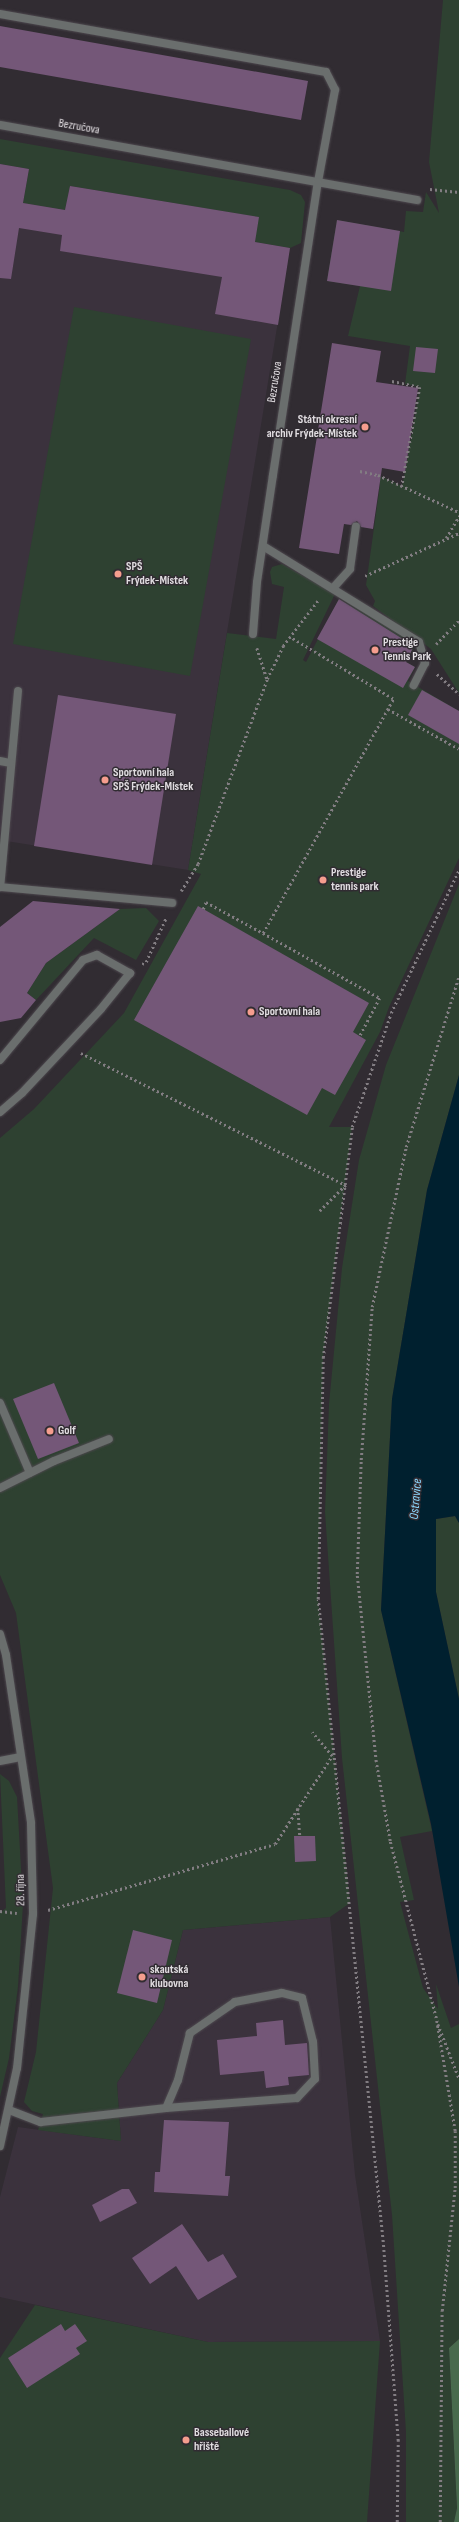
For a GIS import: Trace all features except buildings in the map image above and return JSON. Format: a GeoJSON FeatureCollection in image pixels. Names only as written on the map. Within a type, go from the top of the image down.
{"type":"FeatureCollection","features":[{"type":"Feature","properties":{"kind":"street"},"geometry":{"type":"LineString","coordinates":[[0,14],[326,72],[335,90],[318,182]]}},
{"type":"Feature","properties":{"kind":"street","name":"Bezručova"},"geometry":{"type":"LineString","coordinates":[[0,125],[417,200]]}},
{"type":"Feature","properties":{"kind":"street","name":"Bezručova"},"geometry":{"type":"LineString","coordinates":[[253,634],[263,546],[318,182]]}},
{"type":"Feature","properties":{"kind":"street"},"geometry":{"type":"LineString","coordinates":[[334,587],[350,568],[356,526]]}},
{"type":"Feature","properties":{"kind":"street"},"geometry":{"type":"LineString","coordinates":[[263,546],[334,587],[419,642],[425,663],[414,685]]}},
{"type":"Feature","properties":{"kind":"street"},"geometry":{"type":"LineString","coordinates":[[18,691],[10,763],[0,887],[172,903]]}},
{"type":"Feature","properties":{"kind":"street"},"geometry":{"type":"LineString","coordinates":[[0,761],[10,763]]}},
{"type":"Feature","properties":{"kind":"street"},"geometry":{"type":"LineString","coordinates":[[0,1060],[83,960],[97,955],[130,973],[66,1046],[22,1093],[0,1112]]}},
{"type":"Feature","properties":{"kind":"street"},"geometry":{"type":"LineString","coordinates":[[0,1403],[30,1473]]}},
{"type":"Feature","properties":{"kind":"street"},"geometry":{"type":"LineString","coordinates":[[0,1488],[30,1473],[109,1439]]}},
{"type":"Feature","properties":{"kind":"street","name":"28. října"},"geometry":{"type":"LineString","coordinates":[[0,1634],[6,1655],[31,1823],[33,1914],[17,2068],[0,2146]]}},
{"type":"Feature","properties":{"kind":"street"},"geometry":{"type":"LineString","coordinates":[[0,1761],[21,1758]]}},
{"type":"Feature","properties":{"kind":"street"},"geometry":{"type":"LineString","coordinates":[[9,2110],[41,2122],[166,2108],[297,2098],[314,2079],[313,2042],[302,1998],[282,1992],[235,2002],[190,2033],[178,2080],[166,2108]]}},
{"type":"Feature","properties":{"kind":"path"},"geometry":{"type":"LineString","coordinates":[[392,382],[420,387],[402,486]]}},
{"type":"Feature","properties":{"kind":"path"},"geometry":{"type":"LineString","coordinates":[[360,472],[378,475],[459,512]]}},
{"type":"Feature","properties":{"kind":"path"},"geometry":{"type":"LineString","coordinates":[[446,539],[459,516]]}},
{"type":"Feature","properties":{"kind":"path"},"geometry":{"type":"LineString","coordinates":[[360,578],[459,533]]}},
{"type":"Feature","properties":{"kind":"path"},"geometry":{"type":"LineString","coordinates":[[130,973],[146,962],[172,903],[198,864],[267,679],[290,637],[326,590],[334,587]]}},
{"type":"Feature","properties":{"kind":"path"},"geometry":{"type":"LineString","coordinates":[[253,634],[267,679]]}},
{"type":"Feature","properties":{"kind":"path"},"geometry":{"type":"LineString","coordinates":[[263,933],[393,699],[290,637]]}},
{"type":"Feature","properties":{"kind":"path"},"geometry":{"type":"LineString","coordinates":[[388,709],[459,749]]}},
{"type":"Feature","properties":{"kind":"path"},"geometry":{"type":"LineString","coordinates":[[397,2522],[398,2441],[383,2242],[350,1903],[332,1756],[318,1599],[323,1358],[346,1185],[352,1127],[391,1013],[459,870]]}},
{"type":"Feature","properties":{"kind":"path"},"geometry":{"type":"LineString","coordinates":[[203,909],[206,902],[380,998],[360,1036]]}},
{"type":"Feature","properties":{"kind":"path"},"geometry":{"type":"LineString","coordinates":[[440,2522],[442,2311],[455,2188],[455,2138],[436,2018],[390,1841],[376,1762],[357,1574],[361,1460],[372,1307],[406,1148],[459,976]]}},
{"type":"Feature","properties":{"kind":"path"},"geometry":{"type":"LineString","coordinates":[[66,1046],[346,1185]]}},
{"type":"Feature","properties":{"kind":"path"},"geometry":{"type":"LineString","coordinates":[[320,1211],[346,1185]]}},
{"type":"Feature","properties":{"kind":"path"},"geometry":{"type":"LineString","coordinates":[[312,1732],[332,1756]]}},
{"type":"Feature","properties":{"kind":"path"},"geometry":{"type":"LineString","coordinates":[[33,1914],[275,1844],[332,1756]]}},
{"type":"Feature","properties":{"kind":"path"},"geometry":{"type":"LineString","coordinates":[[298,1807],[300,1836]]}},
{"type":"Feature","properties":{"kind":"path"},"geometry":{"type":"LineString","coordinates":[[436,2018],[459,2078]]}},
{"type":"Feature","properties":{"kind":"shaded area","name":"SPŠ Frýdek-Místek"},"geometry":{"type":"Polygon","coordinates":[[[0,164],[29,169],[23,203],[70,186],[259,217],[255,242],[290,248],[188,870],[0,840],[0,164]]]}},
{"type":"Feature","properties":{"kind":"shaded area"},"geometry":{"type":"Polygon","coordinates":[[[330,1917],[355,2175],[380,2341],[208,2342],[0,2297],[0,2197],[18,2127],[121,2141],[117,2083],[163,2010],[183,1930],[330,1917]]]}},
{"type":"Feature","properties":{"kind":"green space"},"geometry":{"type":"Polygon","coordinates":[[[443,0],[459,0],[459,693],[431,649],[373,606],[375,601],[366,585],[380,485],[378,475],[402,486],[405,472],[420,387],[405,384],[410,346],[348,336],[360,286],[327,281],[337,220],[404,232],[406,211],[423,212],[426,192],[439,213],[429,162],[443,0]]]}},
{"type":"Feature","properties":{"kind":"green space"},"geometry":{"type":"Polygon","coordinates":[[[0,139],[290,190],[301,195],[305,202],[301,243],[290,248],[255,242],[258,217],[70,186],[65,210],[23,203],[29,169],[0,164],[0,139]]]}},
{"type":"Feature","properties":{"kind":"green space"},"geometry":{"type":"Polygon","coordinates":[[[74,307],[251,339],[190,676],[13,644],[74,307]]]}},
{"type":"Feature","properties":{"kind":"green space"},"geometry":{"type":"Polygon","coordinates":[[[282,564],[335,594],[303,660],[306,662],[339,599],[417,643],[406,662],[415,667],[408,681],[459,711],[459,858],[389,1007],[380,1032],[329,1127],[352,1127],[323,1358],[318,1599],[350,1903],[330,1917],[183,1930],[163,2010],[117,2083],[121,2141],[38,2130],[43,2114],[32,2111],[24,2102],[36,2052],[53,1888],[16,1613],[0,1575],[0,1138],[34,1109],[124,1013],[201,874],[188,870],[227,633],[276,639],[284,587],[272,584],[270,572],[272,567],[282,564]]]}},
{"type":"Feature","properties":{"kind":"green space"},"geometry":{"type":"Polygon","coordinates":[[[459,884],[459,1075],[427,1190],[392,1399],[381,1610],[432,1831],[400,1837],[414,1900],[400,1902],[423,1988],[438,2009],[436,1984],[451,2028],[459,2024],[459,2339],[449,2348],[457,2508],[454,2522],[406,2522],[406,2432],[392,2215],[342,1758],[325,1512],[329,1404],[342,1268],[359,1160],[386,1065],[459,884]]]}},
{"type":"Feature","properties":{"kind":"green space"},"geometry":{"type":"Polygon","coordinates":[[[146,908],[159,921],[136,960],[94,938],[36,1000],[27,993],[46,963],[120,909],[146,908]]]}},
{"type":"Feature","properties":{"kind":"green space"},"geometry":{"type":"Polygon","coordinates":[[[455,1516],[459,1523],[459,1699],[436,1592],[436,1519],[455,1516]]]}},
{"type":"Feature","properties":{"kind":"green space"},"geometry":{"type":"Polygon","coordinates":[[[0,1774],[9,1781],[17,1797],[23,1904],[18,1987],[9,2058],[0,2097],[0,1913],[6,1908],[0,1774]]]}},
{"type":"Feature","properties":{"kind":"green space","name":"Basseballové hřiště"},"geometry":{"type":"Polygon","coordinates":[[[35,2305],[208,2342],[380,2341],[367,2522],[0,2522],[0,2358],[35,2305]]]}},
{"type":"Feature","properties":{"kind":"green space"},"geometry":{"type":"Polygon","coordinates":[[[459,2339],[459,2522],[454,2522],[457,2508],[449,2348],[459,2339]]]}},
{"type":"Feature","properties":{"kind":"water","name":"Ostravice"},"geometry":{"type":"Polygon","coordinates":[[[459,1075],[459,1523],[455,1516],[436,1519],[436,1592],[459,1699],[459,1987],[431,1824],[381,1610],[392,1399],[427,1190],[459,1075]]]}},
{"type":"Feature","properties":{"kind":"place","name":"Státní okresní archiv Frýdek-Místek"},"geometry":{"type":"Point","coordinates":[365,427]}},
{"type":"Feature","properties":{"kind":"place","name":"SPŠ Frýdek-Místek"},"geometry":{"type":"Point","coordinates":[118,574]}},
{"type":"Feature","properties":{"kind":"place","name":"Prestige Tennis Park"},"geometry":{"type":"Point","coordinates":[375,650]}},
{"type":"Feature","properties":{"kind":"place","name":"Sportovní hala SPŠ Frýdek-Místek"},"geometry":{"type":"Point","coordinates":[105,780]}},
{"type":"Feature","properties":{"kind":"place","name":"Prestige tennis park"},"geometry":{"type":"Point","coordinates":[323,880]}},
{"type":"Feature","properties":{"kind":"place","name":"Sportovní hala"},"geometry":{"type":"Point","coordinates":[251,1012]}},
{"type":"Feature","properties":{"kind":"place","name":"Golf"},"geometry":{"type":"Point","coordinates":[50,1431]}},
{"type":"Feature","properties":{"kind":"place","name":"skautská klubovna"},"geometry":{"type":"Point","coordinates":[142,1977]}},
{"type":"Feature","properties":{"kind":"place","name":"Basseballové hřiště"},"geometry":{"type":"Point","coordinates":[186,2440]}}]}
